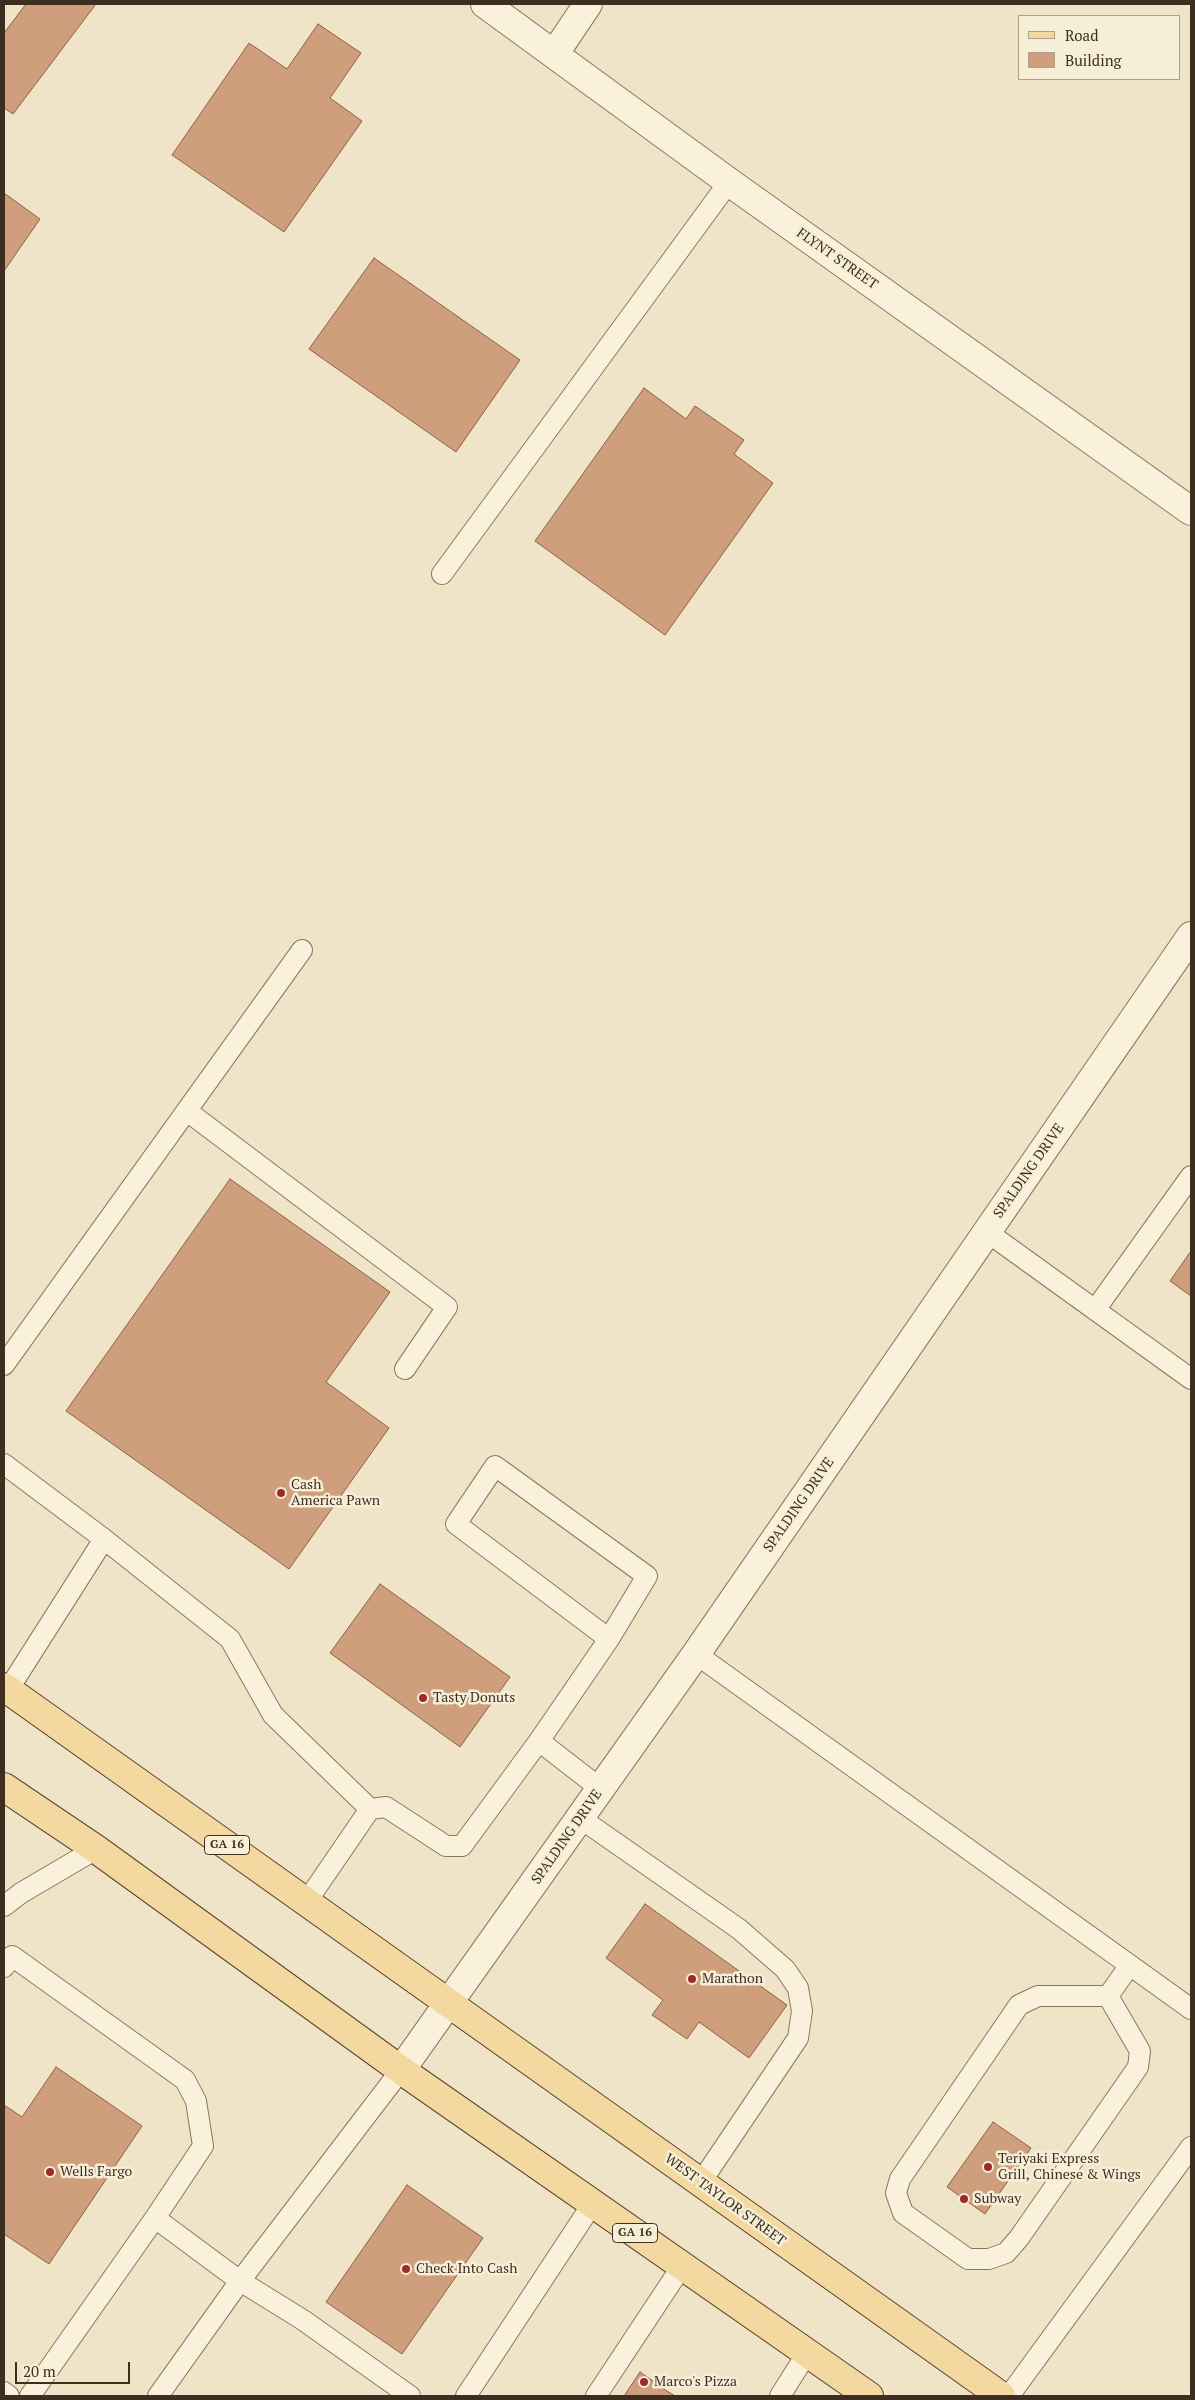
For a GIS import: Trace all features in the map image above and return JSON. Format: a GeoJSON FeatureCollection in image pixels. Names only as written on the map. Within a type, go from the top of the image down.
{"type":"FeatureCollection","features":[{"type":"Feature","properties":{"kind":"main road","name":"GA 16"},"geometry":{"type":"LineString","coordinates":[[6,1688],[450,2003]]}},
{"type":"Feature","properties":{"kind":"main road","name":"GA 16"},"geometry":{"type":"LineString","coordinates":[[4,1787],[96,1850],[401,2070],[869,2396]]}},
{"type":"Feature","properties":{"kind":"main road","name":"WEST TAYLOR STREET"},"geometry":{"type":"LineString","coordinates":[[450,2003],[1002,2396]]}},
{"type":"Feature","properties":{"kind":"street","name":"FLYNT STREET"},"geometry":{"type":"LineString","coordinates":[[485,4],[555,53],[729,182],[1191,511]]}},
{"type":"Feature","properties":{"kind":"street"},"geometry":{"type":"LineString","coordinates":[[555,53],[588,4]]}},
{"type":"Feature","properties":{"kind":"street","name":"SPALDING DRIVE"},"geometry":{"type":"LineString","coordinates":[[401,2070],[696,1654],[1191,936]]}},
{"type":"Feature","properties":{"kind":"lane"},"geometry":{"type":"LineString","coordinates":[[442,574],[729,182]]}},
{"type":"Feature","properties":{"kind":"lane"},"geometry":{"type":"LineString","coordinates":[[4,1365],[302,950]]}},
{"type":"Feature","properties":{"kind":"lane"},"geometry":{"type":"LineString","coordinates":[[187,1111],[447,1307],[405,1369]]}},
{"type":"Feature","properties":{"kind":"lane"},"geometry":{"type":"LineString","coordinates":[[1095,1310],[1191,1176]]}},
{"type":"Feature","properties":{"kind":"lane"},"geometry":{"type":"LineString","coordinates":[[987,1232],[1191,1379]]}},
{"type":"Feature","properties":{"kind":"lane"},"geometry":{"type":"LineString","coordinates":[[4,1464],[104,1539],[230,1639],[273,1715],[370,1809]]}},
{"type":"Feature","properties":{"kind":"lane"},"geometry":{"type":"LineString","coordinates":[[307,1901],[370,1809],[386,1806],[446,1846],[462,1846],[609,1639],[647,1576],[495,1466],[456,1524],[609,1639]]}},
{"type":"Feature","properties":{"kind":"lane"},"geometry":{"type":"LineString","coordinates":[[6,1688],[104,1539]]}},
{"type":"Feature","properties":{"kind":"lane"},"geometry":{"type":"LineString","coordinates":[[696,1654],[1191,2009]]}},
{"type":"Feature","properties":{"kind":"lane"},"geometry":{"type":"LineString","coordinates":[[539,1740],[601,1789]]}},
{"type":"Feature","properties":{"kind":"lane"},"geometry":{"type":"LineString","coordinates":[[580,1818],[739,1929],[785,1969],[798,1988],[802,2011],[798,2038],[701,2182]]}},
{"type":"Feature","properties":{"kind":"lane"},"geometry":{"type":"LineString","coordinates":[[4,1906],[21,1893],[96,1850]]}},
{"type":"Feature","properties":{"kind":"lane"},"geometry":{"type":"LineString","coordinates":[[6,1958],[185,2080],[196,2101],[203,2146],[30,2396]]}},
{"type":"Feature","properties":{"kind":"lane"},"geometry":{"type":"LineString","coordinates":[[1108,1996],[1130,1965]]}},
{"type":"Feature","properties":{"kind":"lane"},"geometry":{"type":"LineString","coordinates":[[1038,1996],[1108,1996],[1140,2051],[1138,2067],[1019,2238],[1006,2253],[989,2259],[968,2259],[903,2213],[896,2193],[900,2179],[1019,2004],[1038,1996]]}},
{"type":"Feature","properties":{"kind":"lane"},"geometry":{"type":"LineString","coordinates":[[158,2396],[240,2281],[401,2070]]}},
{"type":"Feature","properties":{"kind":"lane"},"geometry":{"type":"LineString","coordinates":[[1009,2396],[1191,2147]]}},
{"type":"Feature","properties":{"kind":"lane"},"geometry":{"type":"LineString","coordinates":[[466,2396],[593,2203]]}},
{"type":"Feature","properties":{"kind":"lane"},"geometry":{"type":"LineString","coordinates":[[155,2218],[240,2281],[303,2320],[410,2396]]}},
{"type":"Feature","properties":{"kind":"lane"},"geometry":{"type":"LineString","coordinates":[[596,2396],[682,2266]]}},
{"type":"Feature","properties":{"kind":"lane"},"geometry":{"type":"LineString","coordinates":[[780,2396],[807,2353]]}},
{"type":"Feature","properties":{"kind":"lane"},"geometry":{"type":"LineString","coordinates":[[4,2392],[9,2396]]}},
{"type":"Feature","properties":{"kind":"building"},"geometry":{"type":"Polygon","coordinates":[[[26,4],[96,4],[13,114],[4,108],[4,33],[26,4]]]}},
{"type":"Feature","properties":{"kind":"building"},"geometry":{"type":"Polygon","coordinates":[[[318,24],[361,53],[330,98],[362,121],[284,232],[172,155],[249,43],[287,69],[318,24]]]}},
{"type":"Feature","properties":{"kind":"building"},"geometry":{"type":"Polygon","coordinates":[[[4,193],[40,219],[4,271],[4,193]]]}},
{"type":"Feature","properties":{"kind":"building"},"geometry":{"type":"Polygon","coordinates":[[[374,258],[520,360],[456,452],[309,349],[374,258]]]}},
{"type":"Feature","properties":{"kind":"building"},"geometry":{"type":"Polygon","coordinates":[[[644,388],[686,419],[695,406],[744,440],[734,454],[773,483],[665,635],[535,541],[644,388]]]}},
{"type":"Feature","properties":{"kind":"building"},"geometry":{"type":"Polygon","coordinates":[[[230,1179],[390,1292],[326,1382],[389,1428],[289,1569],[66,1411],[230,1179]]]}},
{"type":"Feature","properties":{"kind":"building"},"geometry":{"type":"Polygon","coordinates":[[[1191,1251],[1191,1296],[1170,1281],[1191,1251]]]}},
{"type":"Feature","properties":{"kind":"building"},"geometry":{"type":"Polygon","coordinates":[[[380,1584],[510,1677],[460,1747],[330,1653],[380,1584]]]}},
{"type":"Feature","properties":{"kind":"building","name":"Marathon"},"geometry":{"type":"Polygon","coordinates":[[[645,1904],[787,2005],[749,2058],[699,2022],[687,2039],[652,2015],[663,2000],[606,1958],[645,1904]]]}},
{"type":"Feature","properties":{"kind":"building"},"geometry":{"type":"Polygon","coordinates":[[[56,2067],[142,2126],[49,2264],[4,2234],[4,2105],[22,2117],[56,2067]]]}},
{"type":"Feature","properties":{"kind":"building"},"geometry":{"type":"Polygon","coordinates":[[[993,2122],[1031,2148],[985,2214],[947,2187],[993,2122]]]}},
{"type":"Feature","properties":{"kind":"building"},"geometry":{"type":"Polygon","coordinates":[[[407,2185],[483,2238],[402,2354],[326,2302],[407,2185]]]}},
{"type":"Feature","properties":{"kind":"building","name":"Marco's Pizza"},"geometry":{"type":"Polygon","coordinates":[[[640,2372],[667,2391],[675,2396],[624,2396],[640,2372]]]}},
{"type":"Feature","properties":{"kind":"place","name":"Cash America Pawn"},"geometry":{"type":"Point","coordinates":[281,1493]}},
{"type":"Feature","properties":{"kind":"place","name":"Tasty Donuts"},"geometry":{"type":"Point","coordinates":[423,1698]}},
{"type":"Feature","properties":{"kind":"place","name":"Marathon"},"geometry":{"type":"Point","coordinates":[692,1979]}},
{"type":"Feature","properties":{"kind":"place","name":"Teriyaki Express Grill, Chinese & Wings"},"geometry":{"type":"Point","coordinates":[988,2167]}},
{"type":"Feature","properties":{"kind":"place","name":"Wells Fargo"},"geometry":{"type":"Point","coordinates":[50,2172]}},
{"type":"Feature","properties":{"kind":"place","name":"Subway"},"geometry":{"type":"Point","coordinates":[964,2199]}},
{"type":"Feature","properties":{"kind":"place","name":"Check Into Cash"},"geometry":{"type":"Point","coordinates":[406,2269]}},
{"type":"Feature","properties":{"kind":"place","name":"Marco's Pizza"},"geometry":{"type":"Point","coordinates":[644,2382]}}]}
